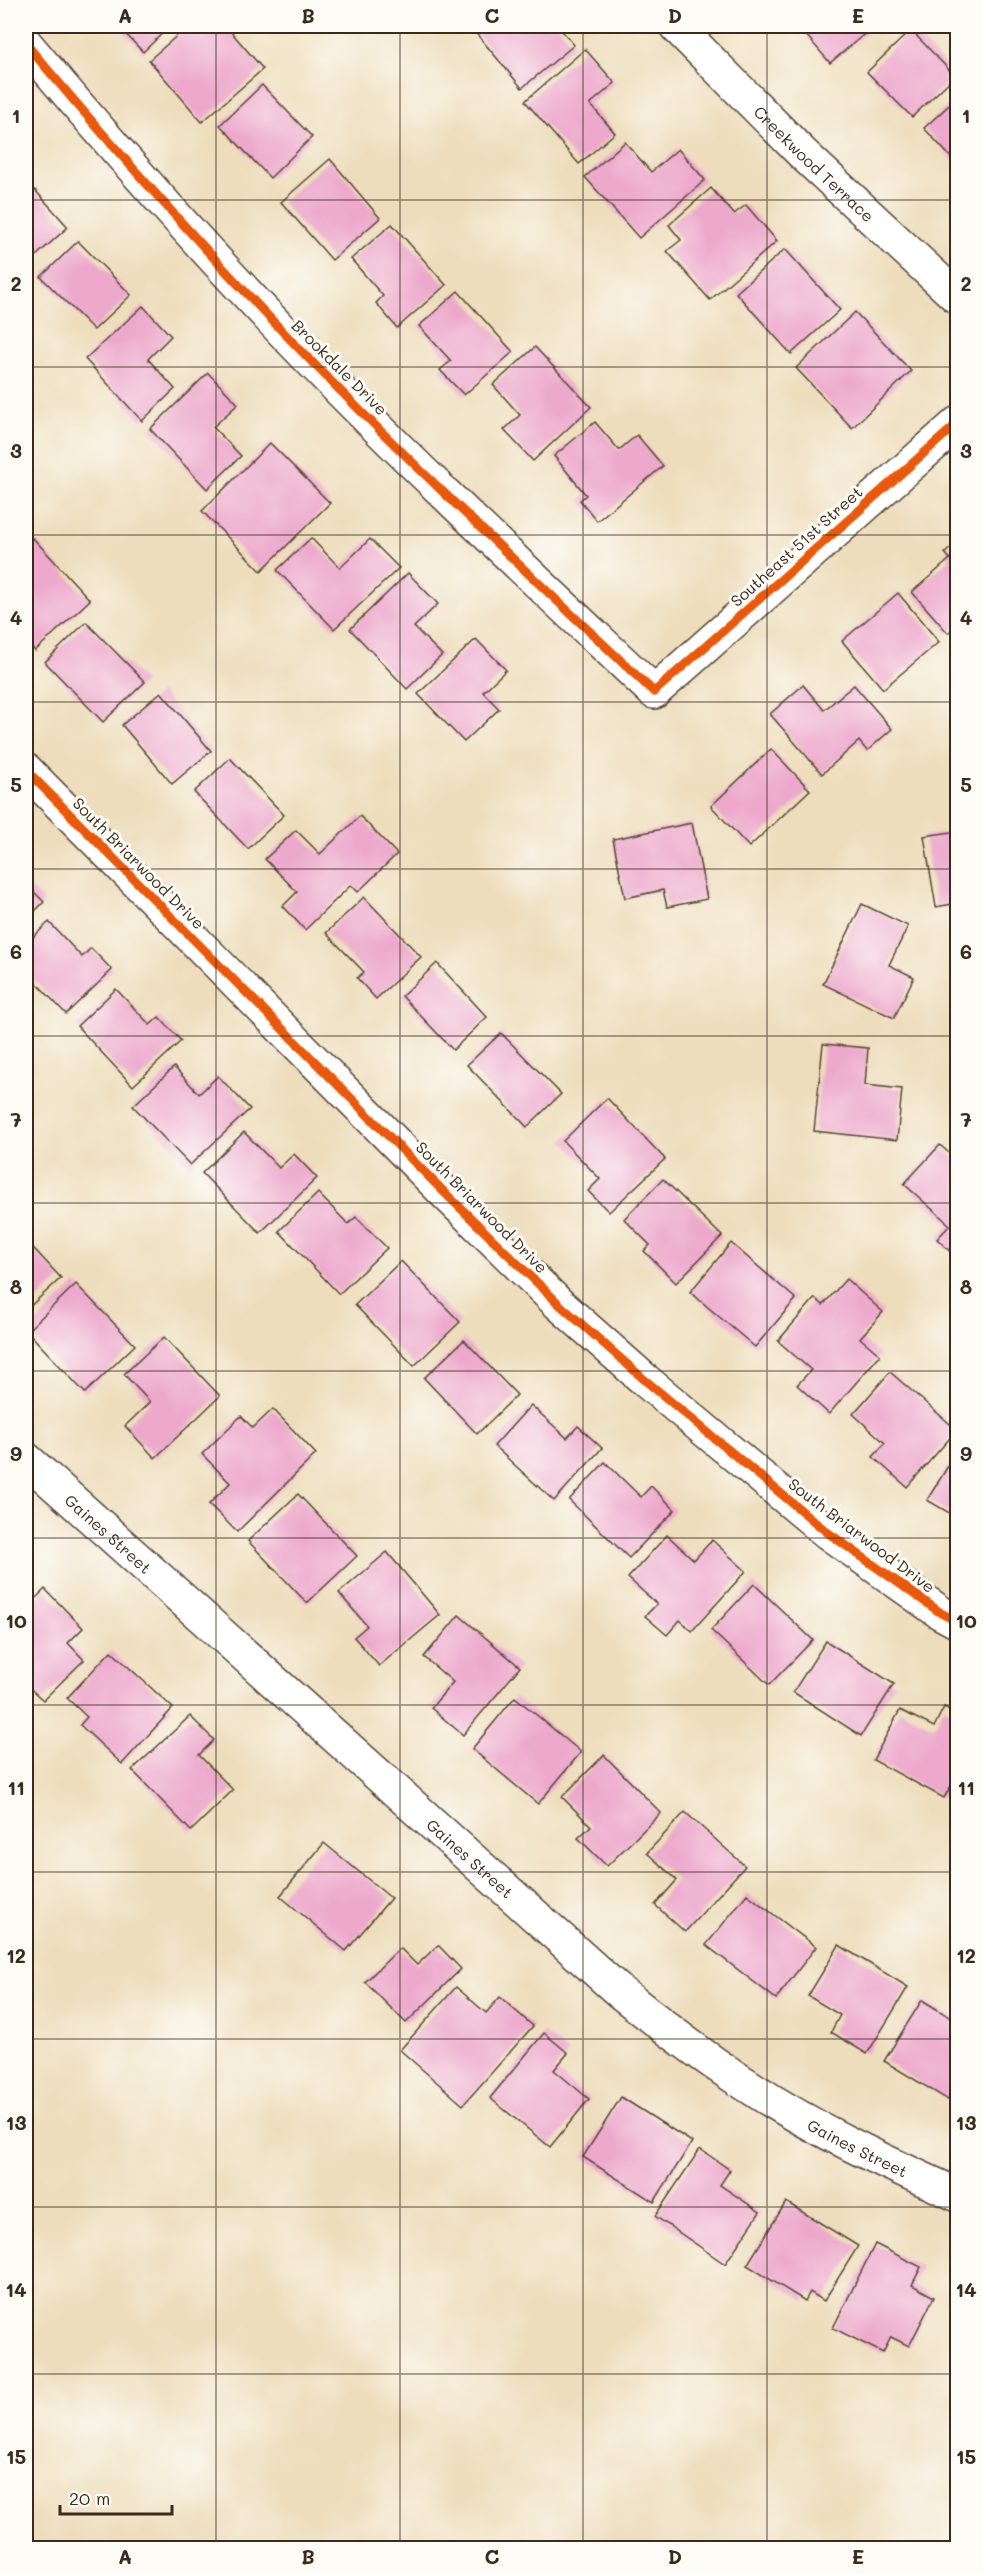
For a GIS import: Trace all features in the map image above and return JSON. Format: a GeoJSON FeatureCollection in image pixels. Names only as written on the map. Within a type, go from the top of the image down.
{"type":"FeatureCollection","features":[{"type":"Feature","properties":{"kind":"street","name":"Creekwood Terrace"},"geometry":{"type":"LineString","coordinates":[[676,26],[803,154],[957,298]]}},
{"type":"Feature","properties":{"kind":"street","name":"Brookdale Drive"},"geometry":{"type":"LineString","coordinates":[[26,44],[129,166],[287,336],[456,504],[654,692]]}},
{"type":"Feature","properties":{"kind":"street","name":"Southeast 51st Street"},"geometry":{"type":"LineString","coordinates":[[654,692],[957,423]]}},
{"type":"Feature","properties":{"kind":"street","name":"South Briarwood Drive"},"geometry":{"type":"LineString","coordinates":[[26,770],[442,1190],[559,1304],[646,1381],[827,1532],[957,1622]]}},
{"type":"Feature","properties":{"kind":"street","name":"Gaines Street"},"geometry":{"type":"LineString","coordinates":[[26,1459],[612,1984],[663,2026],[750,2088],[816,2126],[890,2165],[957,2195]]}},
{"type":"Feature","properties":{"kind":"building"},"geometry":{"type":"Polygon","coordinates":[[[118,26],[170,26],[143,52],[118,26]]]}},
{"type":"Feature","properties":{"kind":"building"},"geometry":{"type":"Polygon","coordinates":[[[188,26],[226,26],[263,69],[202,122],[149,60],[188,26]]]}},
{"type":"Feature","properties":{"kind":"building"},"geometry":{"type":"Polygon","coordinates":[[[438,26],[453,26],[444,33],[438,26]]]}},
{"type":"Feature","properties":{"kind":"building"},"geometry":{"type":"Polygon","coordinates":[[[470,26],[558,26],[574,45],[522,88],[470,26]]]}},
{"type":"Feature","properties":{"kind":"building"},"geometry":{"type":"Polygon","coordinates":[[[803,26],[874,26],[830,63],[800,28],[803,26]]]}},
{"type":"Feature","properties":{"kind":"building"},"geometry":{"type":"Polygon","coordinates":[[[911,30],[955,76],[912,117],[867,72],[911,30]]]}},
{"type":"Feature","properties":{"kind":"building"},"geometry":{"type":"Polygon","coordinates":[[[585,49],[615,83],[590,104],[615,133],[579,164],[525,101],[585,49]]]}},
{"type":"Feature","properties":{"kind":"building"},"geometry":{"type":"Polygon","coordinates":[[[262,85],[312,137],[270,178],[220,125],[262,85]]]}},
{"type":"Feature","properties":{"kind":"building"},"geometry":{"type":"Polygon","coordinates":[[[958,97],[958,165],[924,128],[958,97]]]}},
{"type":"Feature","properties":{"kind":"building"},"geometry":{"type":"Polygon","coordinates":[[[625,142],[651,172],[678,149],[705,180],[639,238],[585,177],[625,142]]]}},
{"type":"Feature","properties":{"kind":"building"},"geometry":{"type":"Polygon","coordinates":[[[330,159],[380,218],[332,260],[281,202],[330,159]]]}},
{"type":"Feature","properties":{"kind":"building"},"geometry":{"type":"Polygon","coordinates":[[[711,188],[734,214],[746,205],[777,241],[710,300],[667,251],[681,240],[669,225],[711,188]]]}},
{"type":"Feature","properties":{"kind":"building"},"geometry":{"type":"Polygon","coordinates":[[[35,190],[68,227],[26,265],[26,198],[35,190]]]}},
{"type":"Feature","properties":{"kind":"building"},"geometry":{"type":"Polygon","coordinates":[[[392,224],[446,285],[397,328],[376,303],[383,296],[351,259],[392,224]]]}},
{"type":"Feature","properties":{"kind":"building"},"geometry":{"type":"Polygon","coordinates":[[[78,241],[131,295],[94,330],[41,277],[78,241]]]}},
{"type":"Feature","properties":{"kind":"building"},"geometry":{"type":"Polygon","coordinates":[[[785,249],[840,310],[791,354],[736,293],[785,249]]]}},
{"type":"Feature","properties":{"kind":"building"},"geometry":{"type":"Polygon","coordinates":[[[458,291],[513,352],[464,395],[440,370],[451,361],[419,326],[458,291]]]}},
{"type":"Feature","properties":{"kind":"building"},"geometry":{"type":"Polygon","coordinates":[[[143,306],[171,336],[148,359],[175,389],[142,421],[85,359],[143,306]]]}},
{"type":"Feature","properties":{"kind":"building"},"geometry":{"type":"Polygon","coordinates":[[[855,312],[911,371],[852,428],[796,368],[855,312]]]}},
{"type":"Feature","properties":{"kind":"building"},"geometry":{"type":"Polygon","coordinates":[[[535,347],[591,407],[533,461],[504,430],[520,415],[493,385],[535,347]]]}},
{"type":"Feature","properties":{"kind":"building"},"geometry":{"type":"Polygon","coordinates":[[[208,373],[238,404],[213,427],[241,456],[207,489],[150,429],[208,373]]]}},
{"type":"Feature","properties":{"kind":"building"},"geometry":{"type":"Polygon","coordinates":[[[595,422],[619,450],[637,435],[663,466],[597,521],[580,500],[586,495],[554,456],[595,422]]]}},
{"type":"Feature","properties":{"kind":"building"},"geometry":{"type":"Polygon","coordinates":[[[270,443],[330,503],[261,571],[202,511],[270,443]]]}},
{"type":"Feature","properties":{"kind":"building"},"geometry":{"type":"Polygon","coordinates":[[[33,538],[90,600],[35,651],[26,641],[26,545],[33,538]]]}},
{"type":"Feature","properties":{"kind":"building"},"geometry":{"type":"Polygon","coordinates":[[[311,538],[340,568],[370,539],[399,568],[334,629],[277,570],[311,538]]]}},
{"type":"Feature","properties":{"kind":"building"},"geometry":{"type":"Polygon","coordinates":[[[958,542],[958,624],[948,633],[912,592],[950,559],[945,553],[958,542]]]}},
{"type":"Feature","properties":{"kind":"building"},"geometry":{"type":"Polygon","coordinates":[[[408,573],[438,604],[414,627],[442,655],[407,689],[350,629],[408,573]]]}},
{"type":"Feature","properties":{"kind":"building"},"geometry":{"type":"Polygon","coordinates":[[[898,593],[939,642],[883,689],[842,641],[898,593]]]}},
{"type":"Feature","properties":{"kind":"building"},"geometry":{"type":"Polygon","coordinates":[[[86,622],[145,682],[103,722],[45,662],[86,622]]]}},
{"type":"Feature","properties":{"kind":"building"},"geometry":{"type":"Polygon","coordinates":[[[476,639],[506,670],[483,692],[499,709],[464,742],[418,694],[476,639]]]}},
{"type":"Feature","properties":{"kind":"building"},"geometry":{"type":"Polygon","coordinates":[[[803,685],[824,710],[854,685],[892,729],[867,751],[859,741],[822,774],[770,714],[803,685]]]}},
{"type":"Feature","properties":{"kind":"building"},"geometry":{"type":"Polygon","coordinates":[[[161,692],[211,751],[172,784],[122,725],[161,692]]]}},
{"type":"Feature","properties":{"kind":"building"},"geometry":{"type":"Polygon","coordinates":[[[771,749],[810,790],[749,847],[711,806],[771,749]]]}},
{"type":"Feature","properties":{"kind":"building"},"geometry":{"type":"Polygon","coordinates":[[[230,758],[284,815],[248,849],[194,792],[230,758]]]}},
{"type":"Feature","properties":{"kind":"building"},"geometry":{"type":"Polygon","coordinates":[[[360,816],[397,854],[358,892],[351,885],[305,930],[283,906],[297,892],[265,859],[296,830],[320,854],[360,816]]]}},
{"type":"Feature","properties":{"kind":"building"},"geometry":{"type":"Polygon","coordinates":[[[692,823],[707,899],[667,907],[663,890],[625,898],[613,839],[692,823]]]}},
{"type":"Feature","properties":{"kind":"building"},"geometry":{"type":"Polygon","coordinates":[[[958,831],[958,903],[936,907],[924,836],[958,831]]]}},
{"type":"Feature","properties":{"kind":"building"},"geometry":{"type":"Polygon","coordinates":[[[26,884],[44,902],[26,920],[26,884]]]}},
{"type":"Feature","properties":{"kind":"building"},"geometry":{"type":"Polygon","coordinates":[[[364,897],[421,957],[376,999],[357,978],[364,972],[326,933],[364,897]]]}},
{"type":"Feature","properties":{"kind":"building"},"geometry":{"type":"Polygon","coordinates":[[[862,904],[908,926],[889,965],[914,977],[894,1018],[823,984],[862,904]]]}},
{"type":"Feature","properties":{"kind":"building"},"geometry":{"type":"Polygon","coordinates":[[[49,922],[82,957],[91,948],[112,970],[66,1014],[26,972],[26,944],[49,922]]]}},
{"type":"Feature","properties":{"kind":"building"},"geometry":{"type":"Polygon","coordinates":[[[437,963],[487,1017],[453,1050],[402,996],[437,963]]]}},
{"type":"Feature","properties":{"kind":"building"},"geometry":{"type":"Polygon","coordinates":[[[116,989],[150,1025],[159,1017],[181,1041],[133,1086],[77,1026],[116,989]]]}},
{"type":"Feature","properties":{"kind":"building"},"geometry":{"type":"Polygon","coordinates":[[[501,1033],[561,1094],[527,1127],[467,1065],[501,1033]]]}},
{"type":"Feature","properties":{"kind":"building"},"geometry":{"type":"Polygon","coordinates":[[[823,1044],[868,1048],[865,1085],[902,1089],[897,1140],[814,1131],[823,1044]]]}},
{"type":"Feature","properties":{"kind":"building"},"geometry":{"type":"Polygon","coordinates":[[[174,1067],[199,1094],[218,1076],[250,1109],[190,1165],[133,1106],[174,1067]]]}},
{"type":"Feature","properties":{"kind":"building"},"geometry":{"type":"Polygon","coordinates":[[[607,1098],[665,1159],[609,1212],[588,1191],[600,1179],[563,1141],[607,1098]]]}},
{"type":"Feature","properties":{"kind":"building"},"geometry":{"type":"Polygon","coordinates":[[[244,1132],[279,1168],[294,1154],[317,1178],[260,1233],[202,1173],[244,1132]]]}},
{"type":"Feature","properties":{"kind":"building"},"geometry":{"type":"Polygon","coordinates":[[[940,1145],[958,1161],[956,1257],[937,1239],[950,1225],[904,1184],[940,1145]]]}},
{"type":"Feature","properties":{"kind":"building"},"geometry":{"type":"Polygon","coordinates":[[[663,1179],[722,1236],[676,1283],[644,1251],[650,1245],[624,1219],[663,1179]]]}},
{"type":"Feature","properties":{"kind":"building"},"geometry":{"type":"Polygon","coordinates":[[[318,1193],[348,1224],[356,1217],[387,1248],[339,1294],[279,1231],[318,1193]]]}},
{"type":"Feature","properties":{"kind":"building"},"geometry":{"type":"Polygon","coordinates":[[[26,1240],[61,1278],[26,1310],[26,1240]]]}},
{"type":"Feature","properties":{"kind":"building"},"geometry":{"type":"Polygon","coordinates":[[[731,1243],[796,1299],[755,1347],[690,1292],[731,1243]]]}},
{"type":"Feature","properties":{"kind":"building"},"geometry":{"type":"Polygon","coordinates":[[[401,1261],[460,1322],[414,1366],[355,1305],[401,1261]]]}},
{"type":"Feature","properties":{"kind":"building"},"geometry":{"type":"Polygon","coordinates":[[[846,1279],[883,1312],[860,1338],[880,1355],[829,1414],[797,1385],[811,1370],[778,1341],[815,1298],[823,1305],[846,1279]]]}},
{"type":"Feature","properties":{"kind":"building"},"geometry":{"type":"Polygon","coordinates":[[[76,1284],[135,1345],[85,1393],[27,1331],[76,1284]]]}},
{"type":"Feature","properties":{"kind":"building"},"geometry":{"type":"Polygon","coordinates":[[[164,1337],[220,1396],[155,1458],[125,1426],[150,1402],[124,1374],[164,1337]]]}},
{"type":"Feature","properties":{"kind":"building"},"geometry":{"type":"Polygon","coordinates":[[[464,1340],[517,1395],[477,1434],[424,1378],[464,1340]]]}},
{"type":"Feature","properties":{"kind":"building"},"geometry":{"type":"Polygon","coordinates":[[[890,1372],[957,1430],[907,1487],[873,1457],[885,1443],[853,1414],[890,1372]]]}},
{"type":"Feature","properties":{"kind":"building"},"geometry":{"type":"Polygon","coordinates":[[[531,1405],[567,1438],[578,1426],[602,1448],[554,1501],[494,1446],[531,1405]]]}},
{"type":"Feature","properties":{"kind":"building"},"geometry":{"type":"Polygon","coordinates":[[[273,1409],[316,1454],[237,1532],[209,1504],[230,1483],[202,1454],[241,1416],[253,1428],[273,1409]]]}},
{"type":"Feature","properties":{"kind":"building"},"geometry":{"type":"Polygon","coordinates":[[[958,1450],[958,1518],[927,1500],[958,1450]]]}},
{"type":"Feature","properties":{"kind":"building"},"geometry":{"type":"Polygon","coordinates":[[[605,1462],[641,1497],[651,1486],[675,1510],[629,1558],[569,1500],[605,1462]]]}},
{"type":"Feature","properties":{"kind":"building"},"geometry":{"type":"Polygon","coordinates":[[[298,1494],[357,1556],[307,1603],[248,1541],[298,1494]]]}},
{"type":"Feature","properties":{"kind":"building"},"geometry":{"type":"Polygon","coordinates":[[[667,1535],[694,1560],[712,1540],[746,1571],[692,1631],[680,1620],[667,1635],[645,1616],[657,1604],[628,1578],[667,1535]]]}},
{"type":"Feature","properties":{"kind":"building"},"geometry":{"type":"Polygon","coordinates":[[[387,1552],[440,1615],[379,1666],[354,1637],[367,1626],[339,1593],[387,1552]]]}},
{"type":"Feature","properties":{"kind":"building"},"geometry":{"type":"Polygon","coordinates":[[[754,1584],[813,1640],[769,1685],[711,1630],[754,1584]]]}},
{"type":"Feature","properties":{"kind":"building"},"geometry":{"type":"Polygon","coordinates":[[[45,1589],[83,1628],[68,1643],[84,1660],[43,1700],[26,1685],[26,1608],[45,1589]]]}},
{"type":"Feature","properties":{"kind":"building"},"geometry":{"type":"Polygon","coordinates":[[[459,1615],[520,1667],[463,1735],[431,1708],[453,1682],[424,1657],[459,1615]]]}},
{"type":"Feature","properties":{"kind":"building"},"geometry":{"type":"Polygon","coordinates":[[[826,1641],[894,1684],[861,1736],[793,1692],[826,1641]]]}},
{"type":"Feature","properties":{"kind":"building"},"geometry":{"type":"Polygon","coordinates":[[[111,1651],[173,1708],[122,1764],[80,1725],[87,1717],[67,1698],[111,1651]]]}},
{"type":"Feature","properties":{"kind":"building"},"geometry":{"type":"Polygon","coordinates":[[[515,1697],[581,1752],[538,1804],[472,1749],[515,1697]]]}},
{"type":"Feature","properties":{"kind":"building"},"geometry":{"type":"Polygon","coordinates":[[[944,1707],[958,1714],[958,1774],[944,1798],[873,1760],[900,1710],[934,1727],[944,1707]]]}},
{"type":"Feature","properties":{"kind":"building"},"geometry":{"type":"Polygon","coordinates":[[[190,1716],[214,1740],[199,1755],[233,1790],[191,1831],[132,1770],[190,1716]]]}},
{"type":"Feature","properties":{"kind":"building"},"geometry":{"type":"Polygon","coordinates":[[[604,1755],[661,1813],[607,1866],[578,1838],[591,1826],[562,1797],[604,1755]]]}},
{"type":"Feature","properties":{"kind":"building"},"geometry":{"type":"Polygon","coordinates":[[[685,1812],[745,1866],[685,1932],[655,1905],[677,1880],[647,1853],[685,1812]]]}},
{"type":"Feature","properties":{"kind":"building"},"geometry":{"type":"Polygon","coordinates":[[[324,1843],[391,1898],[346,1951],[280,1896],[324,1843]]]}},
{"type":"Feature","properties":{"kind":"building"},"geometry":{"type":"Polygon","coordinates":[[[747,1894],[816,1947],[776,1999],[706,1945],[747,1894]]]}},
{"type":"Feature","properties":{"kind":"building"},"geometry":{"type":"Polygon","coordinates":[[[438,1945],[461,1969],[406,2023],[365,1982],[400,1948],[417,1965],[438,1945]]]}},
{"type":"Feature","properties":{"kind":"building"},"geometry":{"type":"Polygon","coordinates":[[[839,1945],[908,1987],[867,2054],[831,2032],[840,2015],[808,1996],[839,1945]]]}},
{"type":"Feature","properties":{"kind":"building"},"geometry":{"type":"Polygon","coordinates":[[[456,1987],[486,2013],[500,1997],[533,2026],[463,2105],[400,2050],[456,1987]]]}},
{"type":"Feature","properties":{"kind":"building"},"geometry":{"type":"Polygon","coordinates":[[[922,2000],[958,2022],[958,2106],[884,2061],[922,2000]]]}},
{"type":"Feature","properties":{"kind":"building"},"geometry":{"type":"Polygon","coordinates":[[[544,2033],[568,2053],[554,2070],[589,2099],[550,2147],[490,2098],[544,2033]]]}},
{"type":"Feature","properties":{"kind":"building"},"geometry":{"type":"Polygon","coordinates":[[[621,2097],[692,2142],[654,2202],[583,2157],[621,2097]]]}},
{"type":"Feature","properties":{"kind":"building"},"geometry":{"type":"Polygon","coordinates":[[[700,2149],[730,2170],[720,2185],[760,2212],[725,2264],[655,2216],[700,2149]]]}},
{"type":"Feature","properties":{"kind":"building"},"geometry":{"type":"Polygon","coordinates":[[[786,2202],[858,2246],[824,2301],[810,2292],[805,2301],[747,2265],[786,2202]]]}},
{"type":"Feature","properties":{"kind":"building"},"geometry":{"type":"Polygon","coordinates":[[[875,2244],[921,2267],[912,2285],[934,2297],[909,2346],[891,2337],[883,2353],[833,2328],[875,2244]]]}},
{"type":"Feature","properties":{"kind":"cycle path"},"geometry":{"type":"LineString","coordinates":[[26,44],[154,192],[286,335],[422,471],[654,692],[958,423]]}},
{"type":"Feature","properties":{"kind":"cycle path"},"geometry":{"type":"LineString","coordinates":[[26,770],[442,1190],[559,1304],[646,1381],[827,1532],[941,1613],[958,1622]]}}]}
